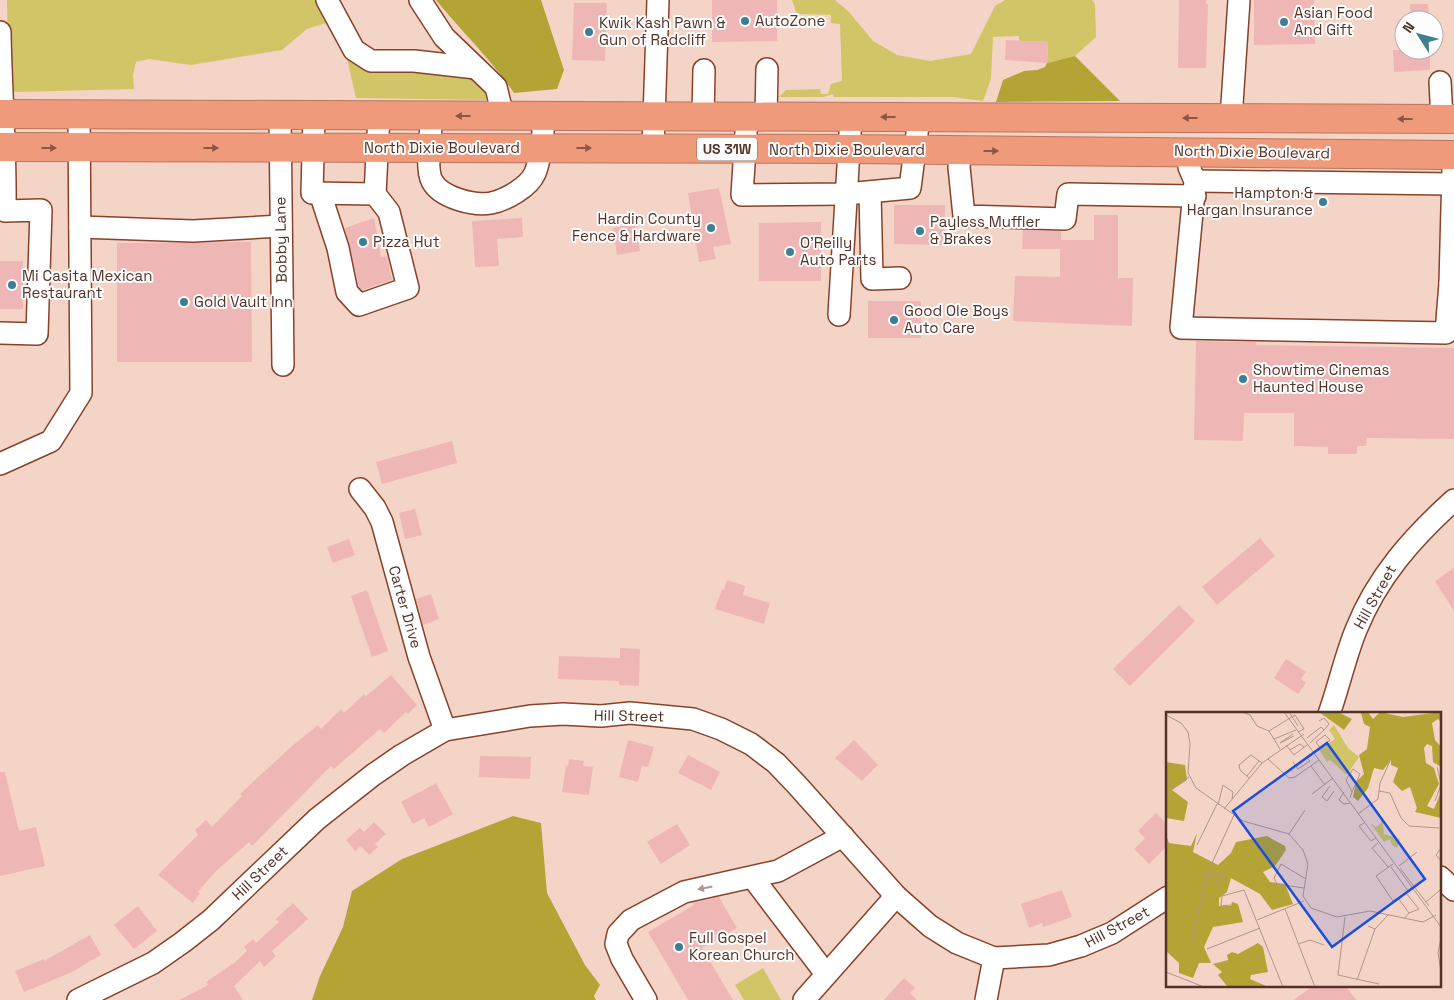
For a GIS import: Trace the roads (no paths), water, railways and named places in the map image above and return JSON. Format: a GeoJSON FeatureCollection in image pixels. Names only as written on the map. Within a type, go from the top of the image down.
{"type":"FeatureCollection","features":[{"type":"Feature","properties":{"kind":"highway","name":"US 31W"},"geometry":{"type":"LineString","coordinates":[[1,114],[1448,119]]}},
{"type":"Feature","properties":{"kind":"highway","name":"North Dixie Boulevard"},"geometry":{"type":"LineString","coordinates":[[3,147],[653,148],[1454,154]]}},
{"type":"Feature","properties":{"kind":"street"},"geometry":{"type":"LineString","coordinates":[[327,0],[354,50],[372,61],[414,62],[476,68]]}},
{"type":"Feature","properties":{"kind":"street"},"geometry":{"type":"LineString","coordinates":[[420,0],[444,37],[496,87],[503,116]]}},
{"type":"Feature","properties":{"kind":"street"},"geometry":{"type":"LineString","coordinates":[[653,148],[658,0]]}},
{"type":"Feature","properties":{"kind":"street"},"geometry":{"type":"LineString","coordinates":[[1233,118],[1232,104],[1239,0]]}},
{"type":"Feature","properties":{"kind":"street"},"geometry":{"type":"LineString","coordinates":[[0,32],[3,211],[41,210],[37,334],[0,333]]}},
{"type":"Feature","properties":{"kind":"street"},"geometry":{"type":"LineString","coordinates":[[767,69],[756,117],[745,149],[742,195],[846,194],[910,188],[919,118]]}},
{"type":"Feature","properties":{"kind":"street"},"geometry":{"type":"LineString","coordinates":[[703,117],[704,70]]}},
{"type":"Feature","properties":{"kind":"street"},"geometry":{"type":"LineString","coordinates":[[1440,82],[1448,119]]}},
{"type":"Feature","properties":{"kind":"street"},"geometry":{"type":"LineString","coordinates":[[0,464],[51,441],[81,393],[79,115]]}},
{"type":"Feature","properties":{"kind":"street","name":"Bobby Lane"},"geometry":{"type":"LineString","coordinates":[[280,116],[283,365]]}},
{"type":"Feature","properties":{"kind":"street"},"geometry":{"type":"LineString","coordinates":[[314,116],[312,193],[375,194]]}},
{"type":"Feature","properties":{"kind":"street"},"geometry":{"type":"LineString","coordinates":[[320,193],[338,248],[347,292],[359,305],[408,288],[389,212],[375,194],[378,116]]}},
{"type":"Feature","properties":{"kind":"street"},"geometry":{"type":"LineString","coordinates":[[432,116],[430,148],[432,181],[445,193],[464,201],[491,203],[516,192],[535,174],[544,116]]}},
{"type":"Feature","properties":{"kind":"street"},"geometry":{"type":"LineString","coordinates":[[839,315],[851,117]]}},
{"type":"Feature","properties":{"kind":"street"},"geometry":{"type":"LineString","coordinates":[[961,150],[959,167],[964,216],[1065,219],[1068,194],[1195,189],[1453,197]]}},
{"type":"Feature","properties":{"kind":"street"},"geometry":{"type":"LineString","coordinates":[[1188,151],[1189,167],[1195,189],[1181,328],[1446,334],[1452,283],[1454,154]]}},
{"type":"Feature","properties":{"kind":"street"},"geometry":{"type":"LineString","coordinates":[[870,192],[872,278],[900,278]]}},
{"type":"Feature","properties":{"kind":"street"},"geometry":{"type":"LineString","coordinates":[[80,227],[193,231],[281,226]]}},
{"type":"Feature","properties":{"kind":"street","name":"Carter Drive"},"geometry":{"type":"LineString","coordinates":[[360,489],[376,508],[382,522],[419,657],[444,730]]}},
{"type":"Feature","properties":{"kind":"street","name":"Hill Street"},"geometry":{"type":"LineString","coordinates":[[1330,712],[1355,631],[1381,580],[1398,556],[1454,500]]}},
{"type":"Feature","properties":{"kind":"street","name":"Hill Street"},"geometry":{"type":"LineString","coordinates":[[78,1000],[146,967],[183,942],[211,920],[317,819],[373,775],[444,730],[530,716],[563,714],[601,716],[630,713],[693,719],[721,729],[751,744],[776,763],[896,896],[930,926],[957,943],[994,958],[1049,955],[1081,946],[1112,933],[1166,898]]}},
{"type":"Feature","properties":{"kind":"street"},"geometry":{"type":"LineString","coordinates":[[646,1000],[622,959],[616,944],[618,934],[631,920],[684,892],[778,871],[843,836]]}},
{"type":"Feature","properties":{"kind":"street"},"geometry":{"type":"LineString","coordinates":[[753,878],[826,974]]}},
{"type":"Feature","properties":{"kind":"street"},"geometry":{"type":"LineString","coordinates":[[1442,879],[1454,890]]}},
{"type":"Feature","properties":{"kind":"street"},"geometry":{"type":"LineString","coordinates":[[804,1000],[896,896]]}},
{"type":"Feature","properties":{"kind":"street"},"geometry":{"type":"LineString","coordinates":[[986,1000],[994,958]]}},
{"type":"Feature","properties":{"kind":"place","name":"AutoZone"},"geometry":{"type":"Point","coordinates":[745,21]}},
{"type":"Feature","properties":{"kind":"place","name":"Asian Food And Gift"},"geometry":{"type":"Point","coordinates":[1284,22]}},
{"type":"Feature","properties":{"kind":"place","name":"Kwik Kash Pawn & Gun of Radcliff"},"geometry":{"type":"Point","coordinates":[589,32]}},
{"type":"Feature","properties":{"kind":"place","name":"Hampton & Hargan Insurance"},"geometry":{"type":"Point","coordinates":[1323,202]}},
{"type":"Feature","properties":{"kind":"place","name":"Hardin County Fence & Hardware"},"geometry":{"type":"Point","coordinates":[711,228]}},
{"type":"Feature","properties":{"kind":"place","name":"Payless Muffler & Brakes"},"geometry":{"type":"Point","coordinates":[920,231]}},
{"type":"Feature","properties":{"kind":"place","name":"Pizza Hut"},"geometry":{"type":"Point","coordinates":[363,242]}},
{"type":"Feature","properties":{"kind":"place","name":"O'Reilly Auto Parts"},"geometry":{"type":"Point","coordinates":[790,252]}},
{"type":"Feature","properties":{"kind":"place","name":"Mi Casita Mexican Restaurant"},"geometry":{"type":"Point","coordinates":[12,285]}},
{"type":"Feature","properties":{"kind":"place","name":"Gold Vault Inn"},"geometry":{"type":"Point","coordinates":[184,302]}},
{"type":"Feature","properties":{"kind":"place","name":"Good Ole Boys Auto Care"},"geometry":{"type":"Point","coordinates":[894,320]}},
{"type":"Feature","properties":{"kind":"place","name":"Showtime Cinemas Haunted House"},"geometry":{"type":"Point","coordinates":[1243,379]}},
{"type":"Feature","properties":{"kind":"place","name":"Full Gospel Korean Church"},"geometry":{"type":"Point","coordinates":[679,947]}}]}
